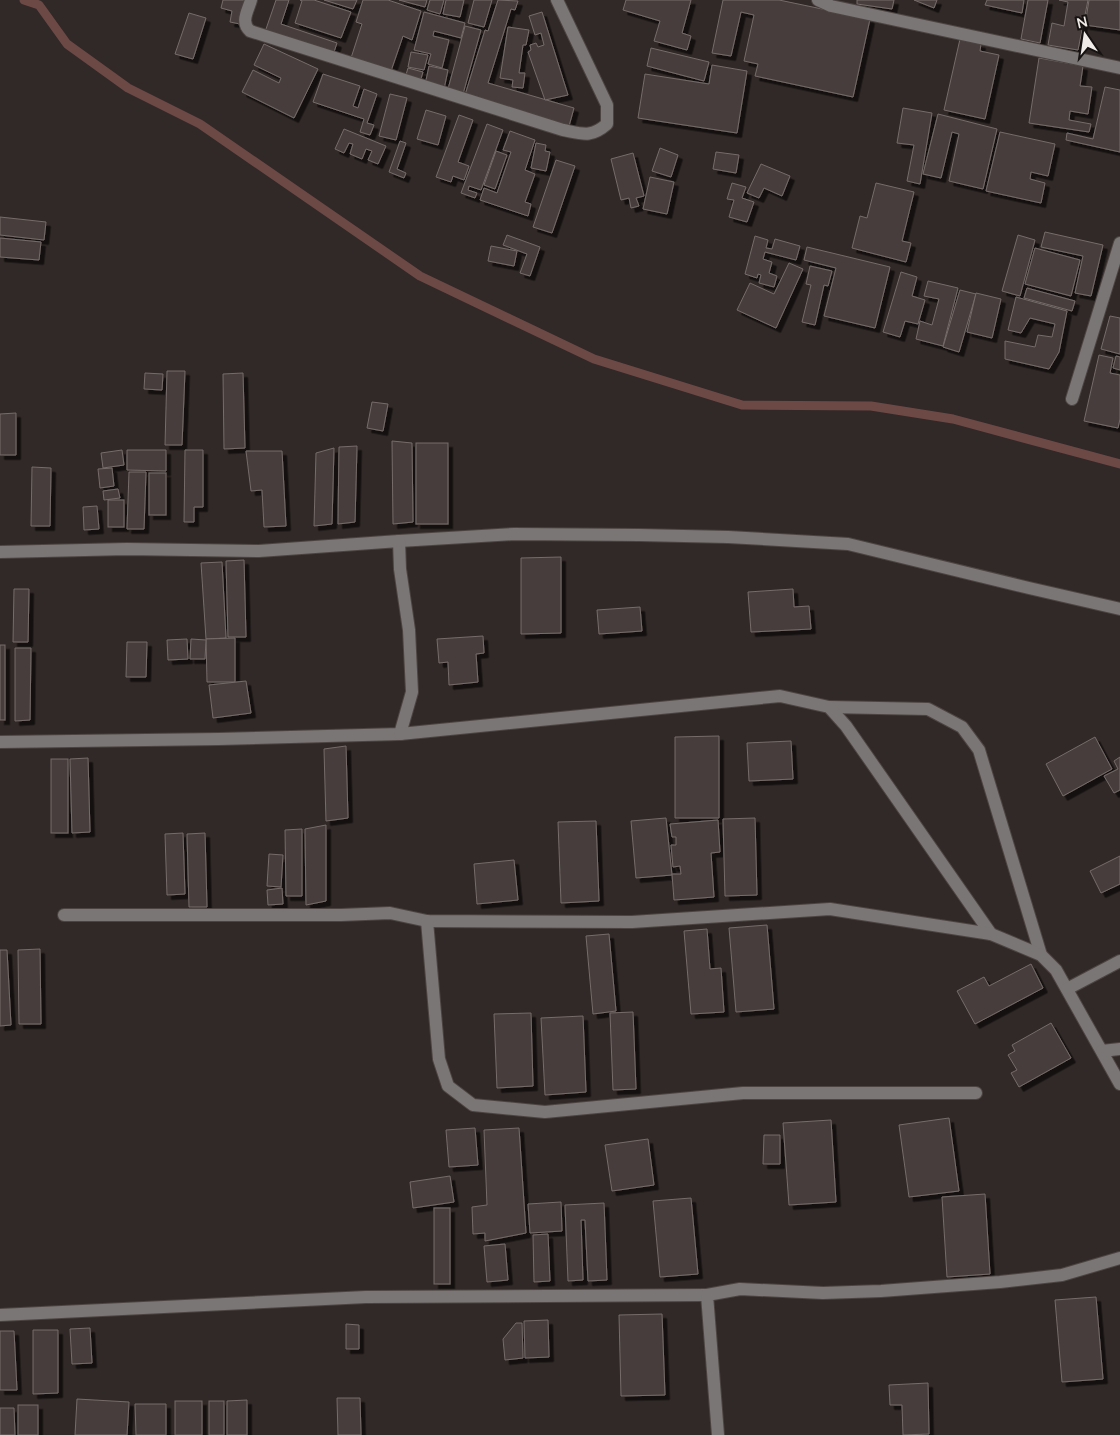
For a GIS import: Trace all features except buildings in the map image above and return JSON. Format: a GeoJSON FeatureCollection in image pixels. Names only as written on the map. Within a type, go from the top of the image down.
{"type":"FeatureCollection","features":[{"type":"Feature","properties":{"kind":"street"},"geometry":{"type":"LineString","coordinates":[[251,0],[244,22],[250,31],[564,130],[581,134],[597,132],[606,124],[607,105],[557,0]]}},
{"type":"Feature","properties":{"kind":"street"},"geometry":{"type":"LineString","coordinates":[[818,0],[831,6],[1120,68]]}},
{"type":"Feature","properties":{"kind":"street"},"geometry":{"type":"LineString","coordinates":[[1072,399],[1120,243]]}},
{"type":"Feature","properties":{"kind":"street"},"geometry":{"type":"LineString","coordinates":[[0,552],[127,549],[259,551],[399,540],[514,534],[639,534],[728,537],[848,544],[1120,609]]}},
{"type":"Feature","properties":{"kind":"street"},"geometry":{"type":"LineString","coordinates":[[399,540],[400,569],[409,630],[412,692],[400,734]]}},
{"type":"Feature","properties":{"kind":"street"},"geometry":{"type":"LineString","coordinates":[[0,742],[238,739],[400,734],[780,696],[829,707],[928,709],[962,727],[979,750],[1042,954],[1056,970],[1120,1084]]}},
{"type":"Feature","properties":{"kind":"street"},"geometry":{"type":"LineString","coordinates":[[829,707],[846,726],[991,934]]}},
{"type":"Feature","properties":{"kind":"street"},"geometry":{"type":"LineString","coordinates":[[64,915],[341,915],[390,913],[426,921],[632,922],[830,909],[991,934],[1042,954]]}},
{"type":"Feature","properties":{"kind":"street"},"geometry":{"type":"LineString","coordinates":[[426,921],[439,1058],[448,1086],[473,1105],[544,1112],[743,1093],[976,1093]]}},
{"type":"Feature","properties":{"kind":"street"},"geometry":{"type":"LineString","coordinates":[[1067,989],[1120,961]]}},
{"type":"Feature","properties":{"kind":"street"},"geometry":{"type":"LineString","coordinates":[[1102,1051],[1120,1049]]}},
{"type":"Feature","properties":{"kind":"street"},"geometry":{"type":"LineString","coordinates":[[0,1315],[366,1297],[706,1295],[740,1289],[823,1293],[881,1291],[1000,1282],[1062,1275],[1120,1258]]}},
{"type":"Feature","properties":{"kind":"street"},"geometry":{"type":"LineString","coordinates":[[706,1295],[718,1435]]}},
{"type":"Feature","properties":{"kind":"waterway"},"geometry":{"type":"LineString","coordinates":[[24,0],[39,5],[67,44],[128,88],[200,124],[420,276],[594,359],[742,405],[871,406],[953,419],[1120,464]]}}]}
